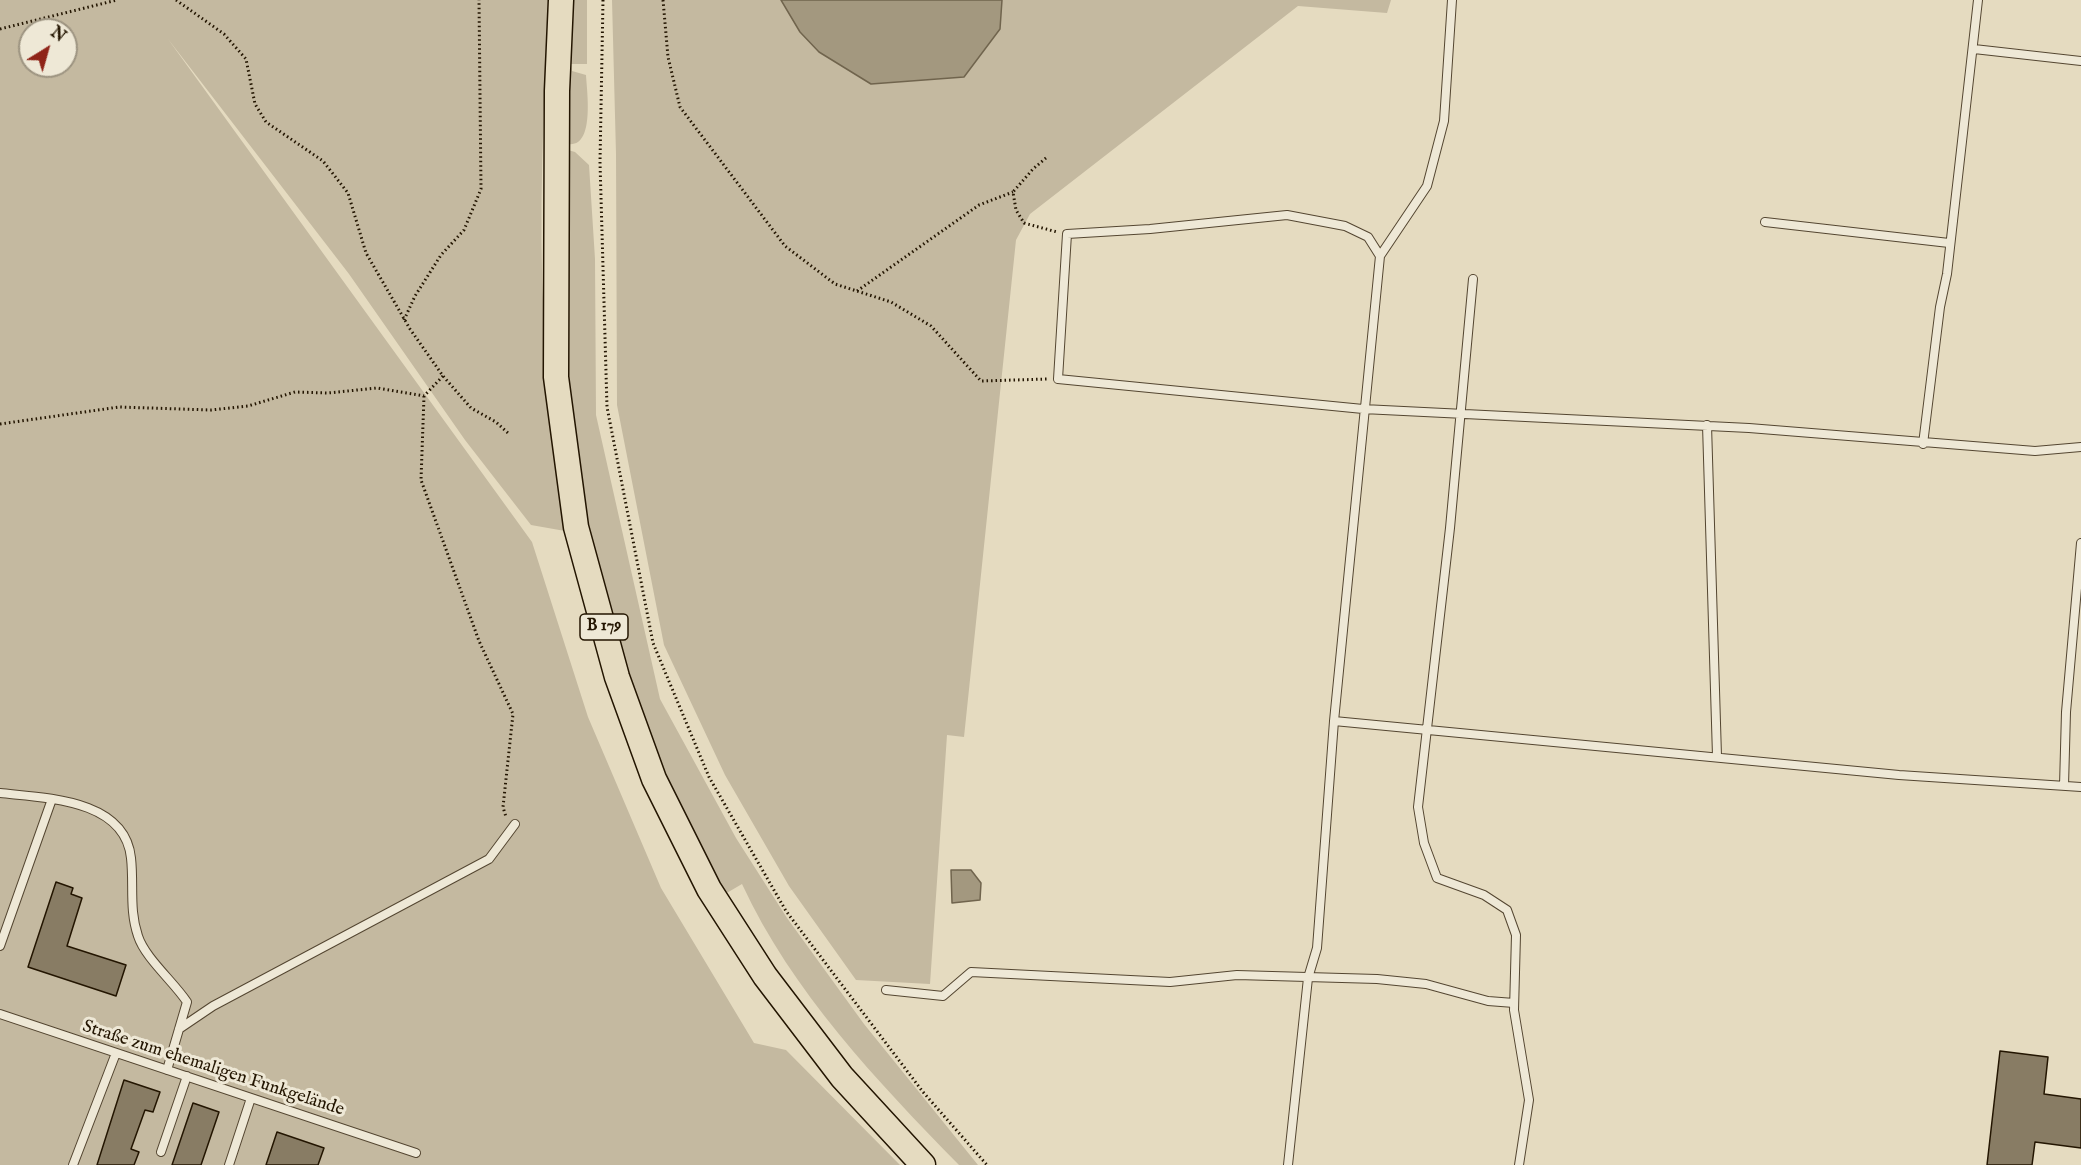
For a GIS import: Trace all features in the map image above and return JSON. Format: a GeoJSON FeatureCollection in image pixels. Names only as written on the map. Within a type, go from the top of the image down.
{"type":"FeatureCollection","features":[{"type":"Feature","properties":{"kind":"main road","name":"B 179"},"geometry":{"type":"LineString","coordinates":[[561,0],[556,91],[556,377],[576,527],[617,677],[654,779],[710,889],[765,976],[842,1077],[923,1165]]}},
{"type":"Feature","properties":{"kind":"lane"},"geometry":{"type":"LineString","coordinates":[[1288,1165],[1308,978],[1317,948],[1334,721],[1363,409],[1380,256],[1427,186],[1444,121],[1452,0]]}},
{"type":"Feature","properties":{"kind":"lane"},"geometry":{"type":"LineString","coordinates":[[1923,444],[1940,307],[1947,274],[1978,2]]}},
{"type":"Feature","properties":{"kind":"lane"},"geometry":{"type":"LineString","coordinates":[[1974,49],[2081,61]]}},
{"type":"Feature","properties":{"kind":"lane"},"geometry":{"type":"LineString","coordinates":[[1380,256],[1368,237],[1345,226],[1287,215],[1150,229],[1067,234],[1058,378],[1363,409],[1707,425],[1923,444],[2035,451],[2081,447]]}},
{"type":"Feature","properties":{"kind":"lane"},"geometry":{"type":"LineString","coordinates":[[1765,222],[1949,243]]}},
{"type":"Feature","properties":{"kind":"lane"},"geometry":{"type":"LineString","coordinates":[[1473,279],[1428,730],[1418,807],[1424,843],[1437,878],[1484,895],[1507,910],[1516,935],[1514,1003],[1529,1100],[1519,1165]]}},
{"type":"Feature","properties":{"kind":"lane"},"geometry":{"type":"LineString","coordinates":[[1707,425],[1717,756]]}},
{"type":"Feature","properties":{"kind":"lane"},"geometry":{"type":"LineString","coordinates":[[2064,786],[2066,712],[2081,543]]}},
{"type":"Feature","properties":{"kind":"lane"},"geometry":{"type":"LineString","coordinates":[[1334,721],[1899,775],[2081,788]]}},
{"type":"Feature","properties":{"kind":"lane"},"geometry":{"type":"LineString","coordinates":[[0,793],[52,799],[103,813],[123,829],[131,857],[130,897],[138,938],[188,1002],[167,1070]]}},
{"type":"Feature","properties":{"kind":"lane"},"geometry":{"type":"LineString","coordinates":[[0,946],[52,799]]}},
{"type":"Feature","properties":{"kind":"lane"},"geometry":{"type":"LineString","coordinates":[[179,1029],[213,1006],[489,859],[513,827]]}},
{"type":"Feature","properties":{"kind":"lane"},"geometry":{"type":"LineString","coordinates":[[886,990],[943,996],[971,972],[1170,982],[1236,975],[1377,979],[1426,984],[1488,1001],[1514,1003]]}},
{"type":"Feature","properties":{"kind":"lane","name":"Straße zum ehemaligen Funkgelände"},"geometry":{"type":"LineString","coordinates":[[0,1014],[416,1153]]}},
{"type":"Feature","properties":{"kind":"lane"},"geometry":{"type":"LineString","coordinates":[[73,1165],[116,1053]]}},
{"type":"Feature","properties":{"kind":"lane"},"geometry":{"type":"LineString","coordinates":[[160,1152],[187,1077]]}},
{"type":"Feature","properties":{"kind":"lane"},"geometry":{"type":"LineString","coordinates":[[229,1165],[251,1098]]}},
{"type":"Feature","properties":{"kind":"path"},"geometry":{"type":"LineString","coordinates":[[0,28],[117,0]]}},
{"type":"Feature","properties":{"kind":"path"},"geometry":{"type":"LineString","coordinates":[[176,0],[224,34],[246,59],[255,104],[266,122],[323,161],[348,193],[366,253],[404,320],[443,376],[471,408],[496,422],[509,434]]}},
{"type":"Feature","properties":{"kind":"path"},"geometry":{"type":"LineString","coordinates":[[404,320],[415,296],[441,255],[465,230],[481,189],[479,0]]}},
{"type":"Feature","properties":{"kind":"path"},"geometry":{"type":"LineString","coordinates":[[603,0],[600,162],[607,407],[653,643],[709,777],[786,911],[923,1092],[987,1165]]}},
{"type":"Feature","properties":{"kind":"path"},"geometry":{"type":"LineString","coordinates":[[663,0],[668,57],[680,107],[785,246],[835,284],[891,302],[931,326],[981,381],[1058,378]]}},
{"type":"Feature","properties":{"kind":"path"},"geometry":{"type":"LineString","coordinates":[[857,291],[979,205],[1013,192],[1046,158]]}},
{"type":"Feature","properties":{"kind":"path"},"geometry":{"type":"LineString","coordinates":[[1013,192],[1016,210],[1024,223],[1067,234]]}},
{"type":"Feature","properties":{"kind":"path"},"geometry":{"type":"LineString","coordinates":[[443,376],[424,396],[422,480],[479,641],[513,714],[503,807],[513,827]]}},
{"type":"Feature","properties":{"kind":"path"},"geometry":{"type":"LineString","coordinates":[[0,424],[119,407],[211,410],[248,406],[295,392],[328,393],[377,388],[424,396]]}},
{"type":"Feature","properties":{"kind":"shaded area"},"geometry":{"type":"Polygon","coordinates":[[[0,0],[548,0],[542,162],[542,283],[545,349],[565,531],[531,525],[465,440],[349,274],[168,39],[532,542],[588,717],[661,888],[754,1043],[786,1050],[900,1165],[0,1165],[0,0]]]}},
{"type":"Feature","properties":{"kind":"shaded area"},"geometry":{"type":"Polygon","coordinates":[[[569,0],[587,0],[587,64],[571,64],[572,71],[586,75],[588,117],[582,137],[577,143],[568,144],[568,150],[575,152],[589,165],[595,259],[596,415],[660,699],[736,838],[787,918],[864,1024],[978,1165],[959,1165],[867,1068],[785,962],[742,884],[725,894],[667,779],[640,715],[604,596],[580,481],[571,407],[563,276],[569,0]]]}},
{"type":"Feature","properties":{"kind":"shaded area"},"geometry":{"type":"Polygon","coordinates":[[[612,0],[781,0],[819,52],[872,84],[964,77],[1000,29],[1002,0],[1391,0],[1387,13],[1298,6],[1030,214],[1016,240],[964,737],[947,735],[930,984],[856,980],[789,886],[725,775],[664,645],[617,405],[616,154],[612,0]]]}},
{"type":"Feature","properties":{"kind":"shaded area"},"geometry":{"type":"Polygon","coordinates":[[[781,0],[1002,0],[1000,29],[964,77],[871,84],[819,52],[800,32],[781,0]]]}},
{"type":"Feature","properties":{"kind":"shaded area"},"geometry":{"type":"Polygon","coordinates":[[[951,870],[971,870],[981,883],[980,900],[952,903],[951,870]]]}},
{"type":"Feature","properties":{"kind":"building"},"geometry":{"type":"Polygon","coordinates":[[[56,882],[73,888],[71,894],[82,898],[67,946],[126,965],[116,996],[28,967],[56,882]]]}},
{"type":"Feature","properties":{"kind":"building"},"geometry":{"type":"Polygon","coordinates":[[[2000,1051],[2048,1057],[2044,1094],[2081,1099],[2081,1148],[2035,1142],[2032,1165],[1987,1165],[2000,1051]]]}},
{"type":"Feature","properties":{"kind":"building"},"geometry":{"type":"Polygon","coordinates":[[[124,1080],[160,1092],[153,1112],[145,1110],[131,1149],[139,1152],[134,1165],[97,1165],[124,1080]]]}},
{"type":"Feature","properties":{"kind":"building"},"geometry":{"type":"Polygon","coordinates":[[[193,1103],[219,1112],[201,1165],[172,1165],[193,1103]]]}},
{"type":"Feature","properties":{"kind":"building"},"geometry":{"type":"Polygon","coordinates":[[[277,1132],[324,1148],[318,1165],[266,1165],[277,1132]]]}}]}
